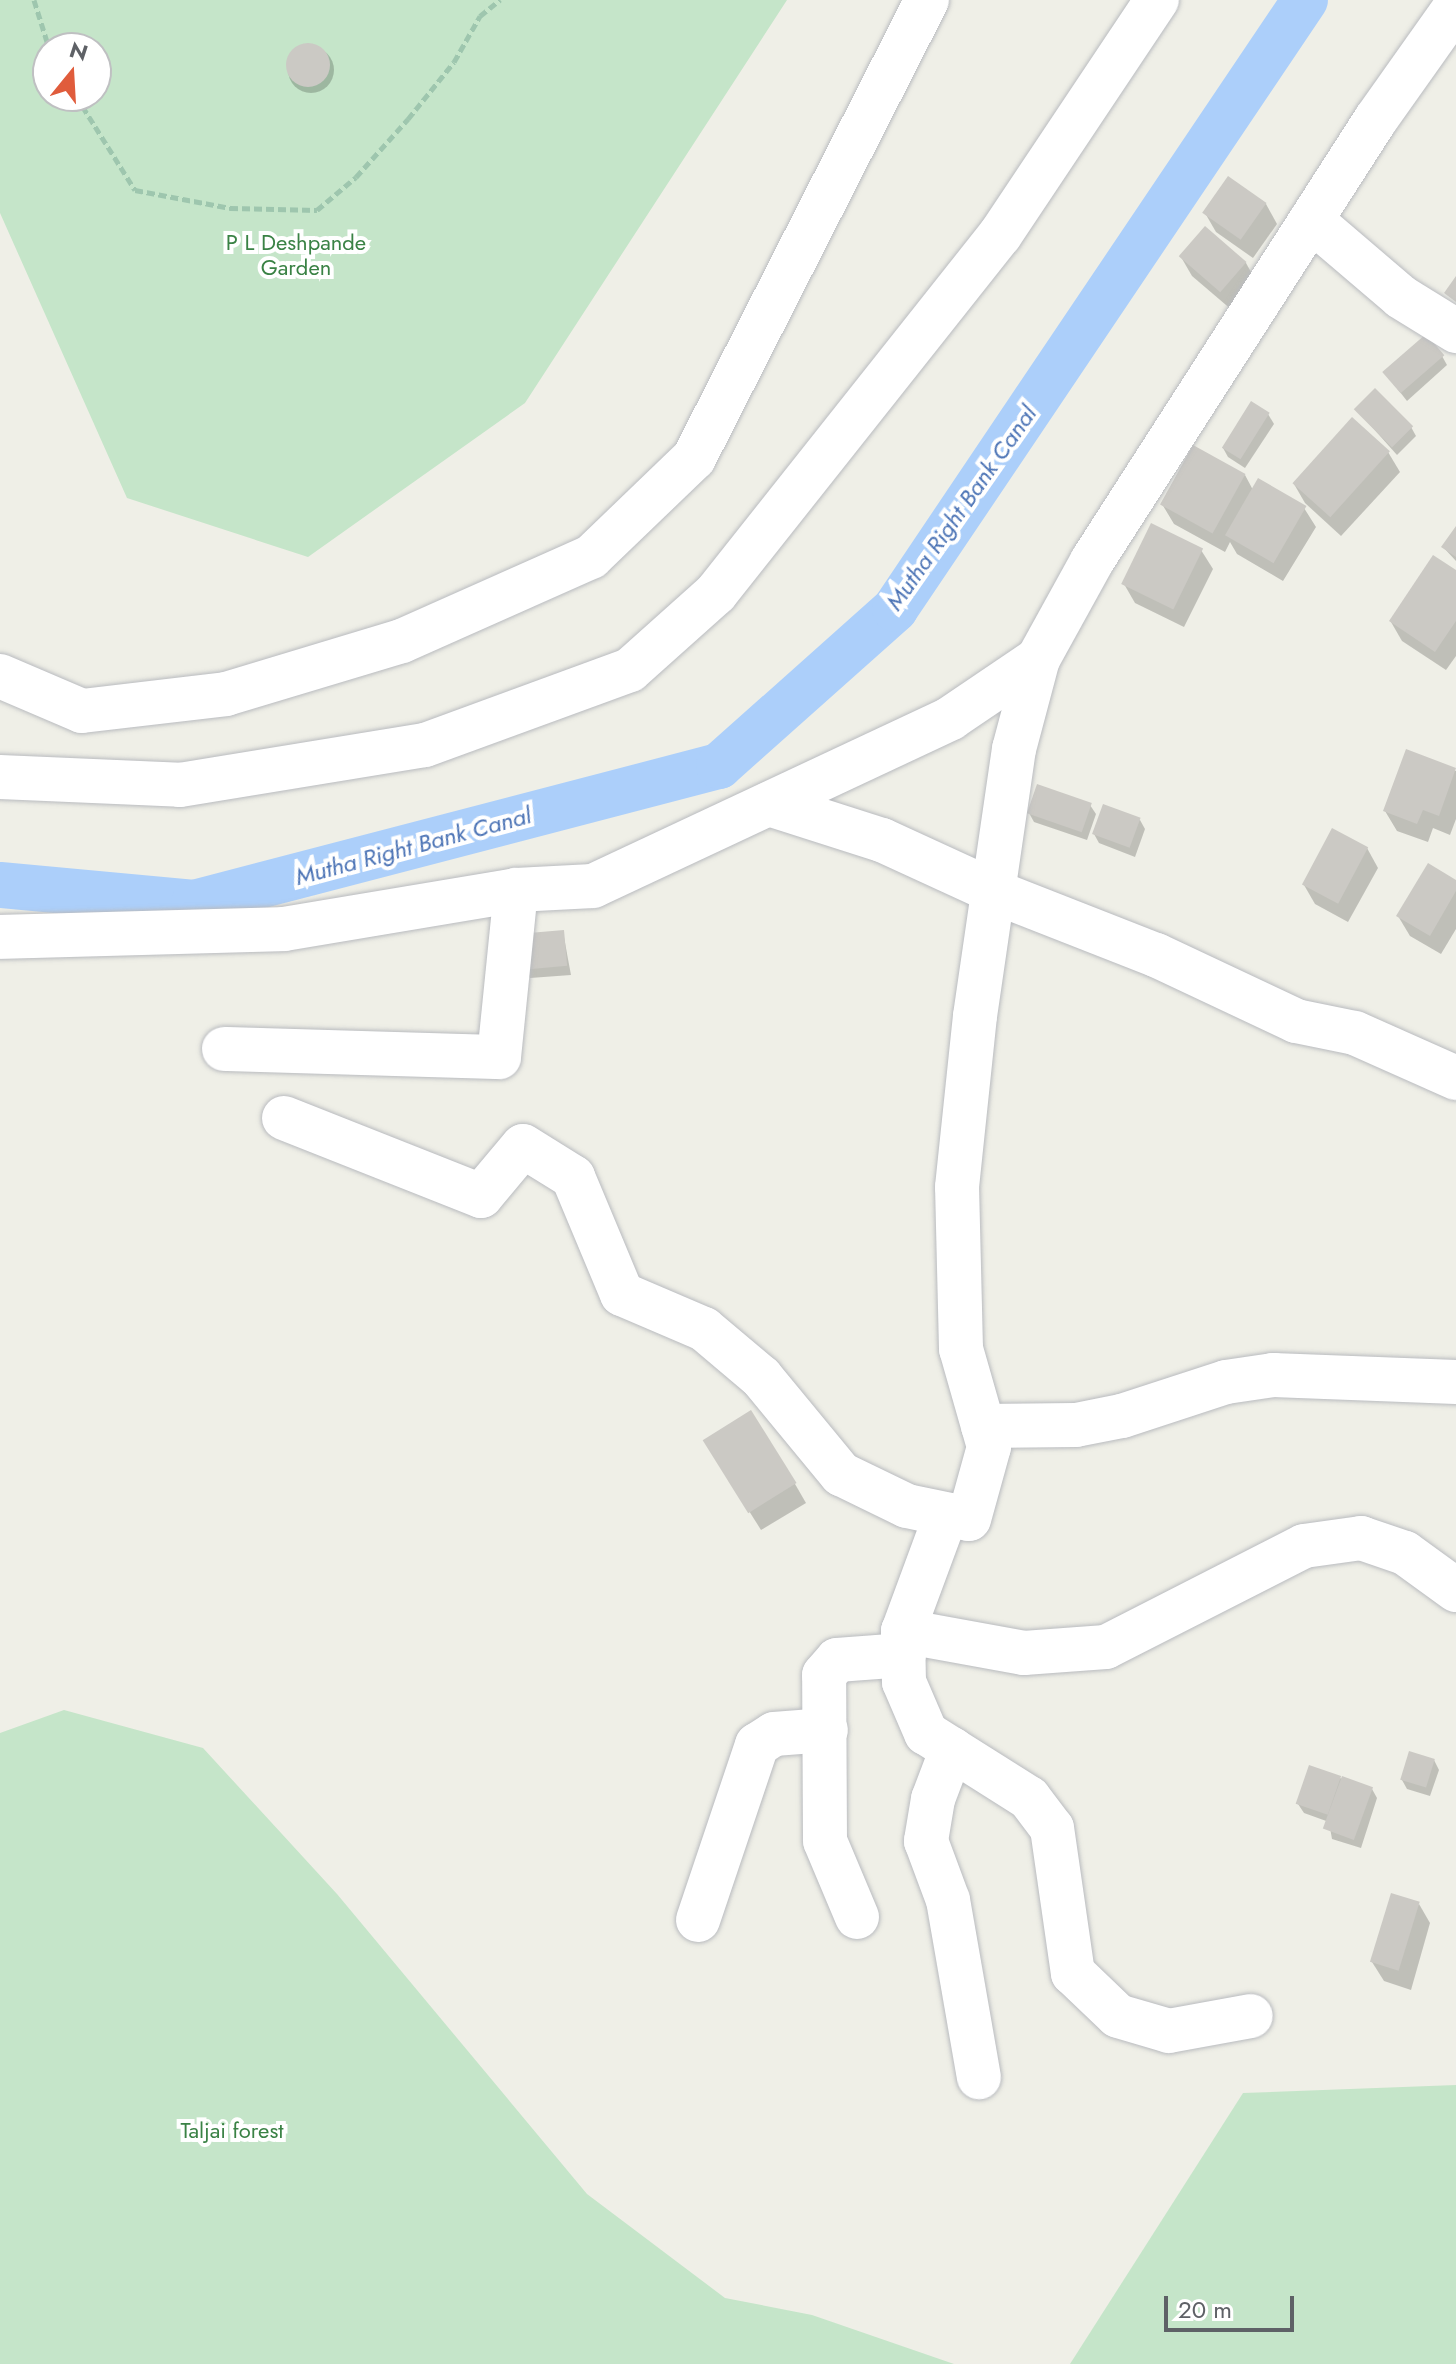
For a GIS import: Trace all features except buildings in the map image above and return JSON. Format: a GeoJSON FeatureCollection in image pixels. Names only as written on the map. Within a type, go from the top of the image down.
{"type":"FeatureCollection","features":[{"type":"Feature","properties":{"kind":"street"},"geometry":{"type":"LineString","coordinates":[[0,676],[82,711],[226,694],[402,641],[591,557],[694,458],[927,0]]}},
{"type":"Feature","properties":{"kind":"street"},"geometry":{"type":"LineString","coordinates":[[0,777],[180,785],[425,745],[630,670],[716,593],[1000,235],[1157,0]]}},
{"type":"Feature","properties":{"kind":"street"},"geometry":{"type":"LineString","coordinates":[[284,1118],[481,1196],[523,1146],[573,1177],[622,1294],[704,1329],[761,1377],[841,1474],[907,1506],[969,1519],[989,1447],[961,1349],[957,1187],[975,1016],[1014,749],[1038,659],[1092,561],[1311,220],[1456,6]]}},
{"type":"Feature","properties":{"kind":"street"},"geometry":{"type":"LineString","coordinates":[[1311,220],[1401,297],[1456,331]]}},
{"type":"Feature","properties":{"kind":"street"},"geometry":{"type":"LineString","coordinates":[[0,937],[284,929],[516,890],[593,886],[951,718],[1038,659]]}},
{"type":"Feature","properties":{"kind":"street"},"geometry":{"type":"LineString","coordinates":[[769,804],[882,840],[995,892],[1156,955],[1296,1021],[1355,1033],[1456,1078]]}},
{"type":"Feature","properties":{"kind":"street"},"geometry":{"type":"LineString","coordinates":[[224,1049],[499,1057],[516,890]]}},
{"type":"Feature","properties":{"kind":"street"},"geometry":{"type":"LineString","coordinates":[[983,1426],[1076,1425],[1122,1416],[1226,1382],[1273,1375],[1456,1382]]}},
{"type":"Feature","properties":{"kind":"street"},"geometry":{"type":"LineString","coordinates":[[946,1515],[904,1643],[904,1682],[926,1733],[1029,1798],[1052,1828],[1073,1973],[1118,2016],[1169,2031],[1251,2016]]}},
{"type":"Feature","properties":{"kind":"street"},"geometry":{"type":"LineString","coordinates":[[857,1917],[825,1841],[824,1675],[837,1660],[904,1643],[1024,1653],[1106,1647],[1304,1546],[1361,1538],[1405,1553],[1456,1590]]}},
{"type":"Feature","properties":{"kind":"street"},"geometry":{"type":"LineString","coordinates":[[698,1920],[757,1745],[774,1734],[826,1730]]}},
{"type":"Feature","properties":{"kind":"street"},"geometry":{"type":"LineString","coordinates":[[952,1749],[933,1799],[926,1841],[948,1900],[979,2077]]}},
{"type":"Feature","properties":{"kind":"path"},"geometry":{"type":"LineString","coordinates":[[34,0],[44,32]]}},
{"type":"Feature","properties":{"kind":"path"},"geometry":{"type":"LineString","coordinates":[[86,112],[135,190],[230,208],[317,210],[356,177],[408,119],[454,62],[480,16],[500,0]]}},
{"type":"Feature","properties":{"kind":"green space","name":"P L Deshpande Garden"},"geometry":{"type":"Polygon","coordinates":[[[0,0],[787,0],[525,403],[308,557],[127,498],[0,213],[0,0]]]}},
{"type":"Feature","properties":{"kind":"green space","name":"Taljai forest"},"geometry":{"type":"Polygon","coordinates":[[[64,1710],[203,1748],[337,1894],[587,2194],[725,2298],[812,2315],[954,2364],[0,2364],[0,1733],[64,1710]]]}},
{"type":"Feature","properties":{"kind":"green space"},"geometry":{"type":"Polygon","coordinates":[[[1456,2085],[1456,2364],[1070,2364],[1243,2093],[1456,2085]]]}},
{"type":"Feature","properties":{"kind":"waterway","name":"Mutha Right Bank Canal"},"geometry":{"type":"LineString","coordinates":[[0,885],[194,903],[719,766],[895,609],[1305,0]]}}]}
